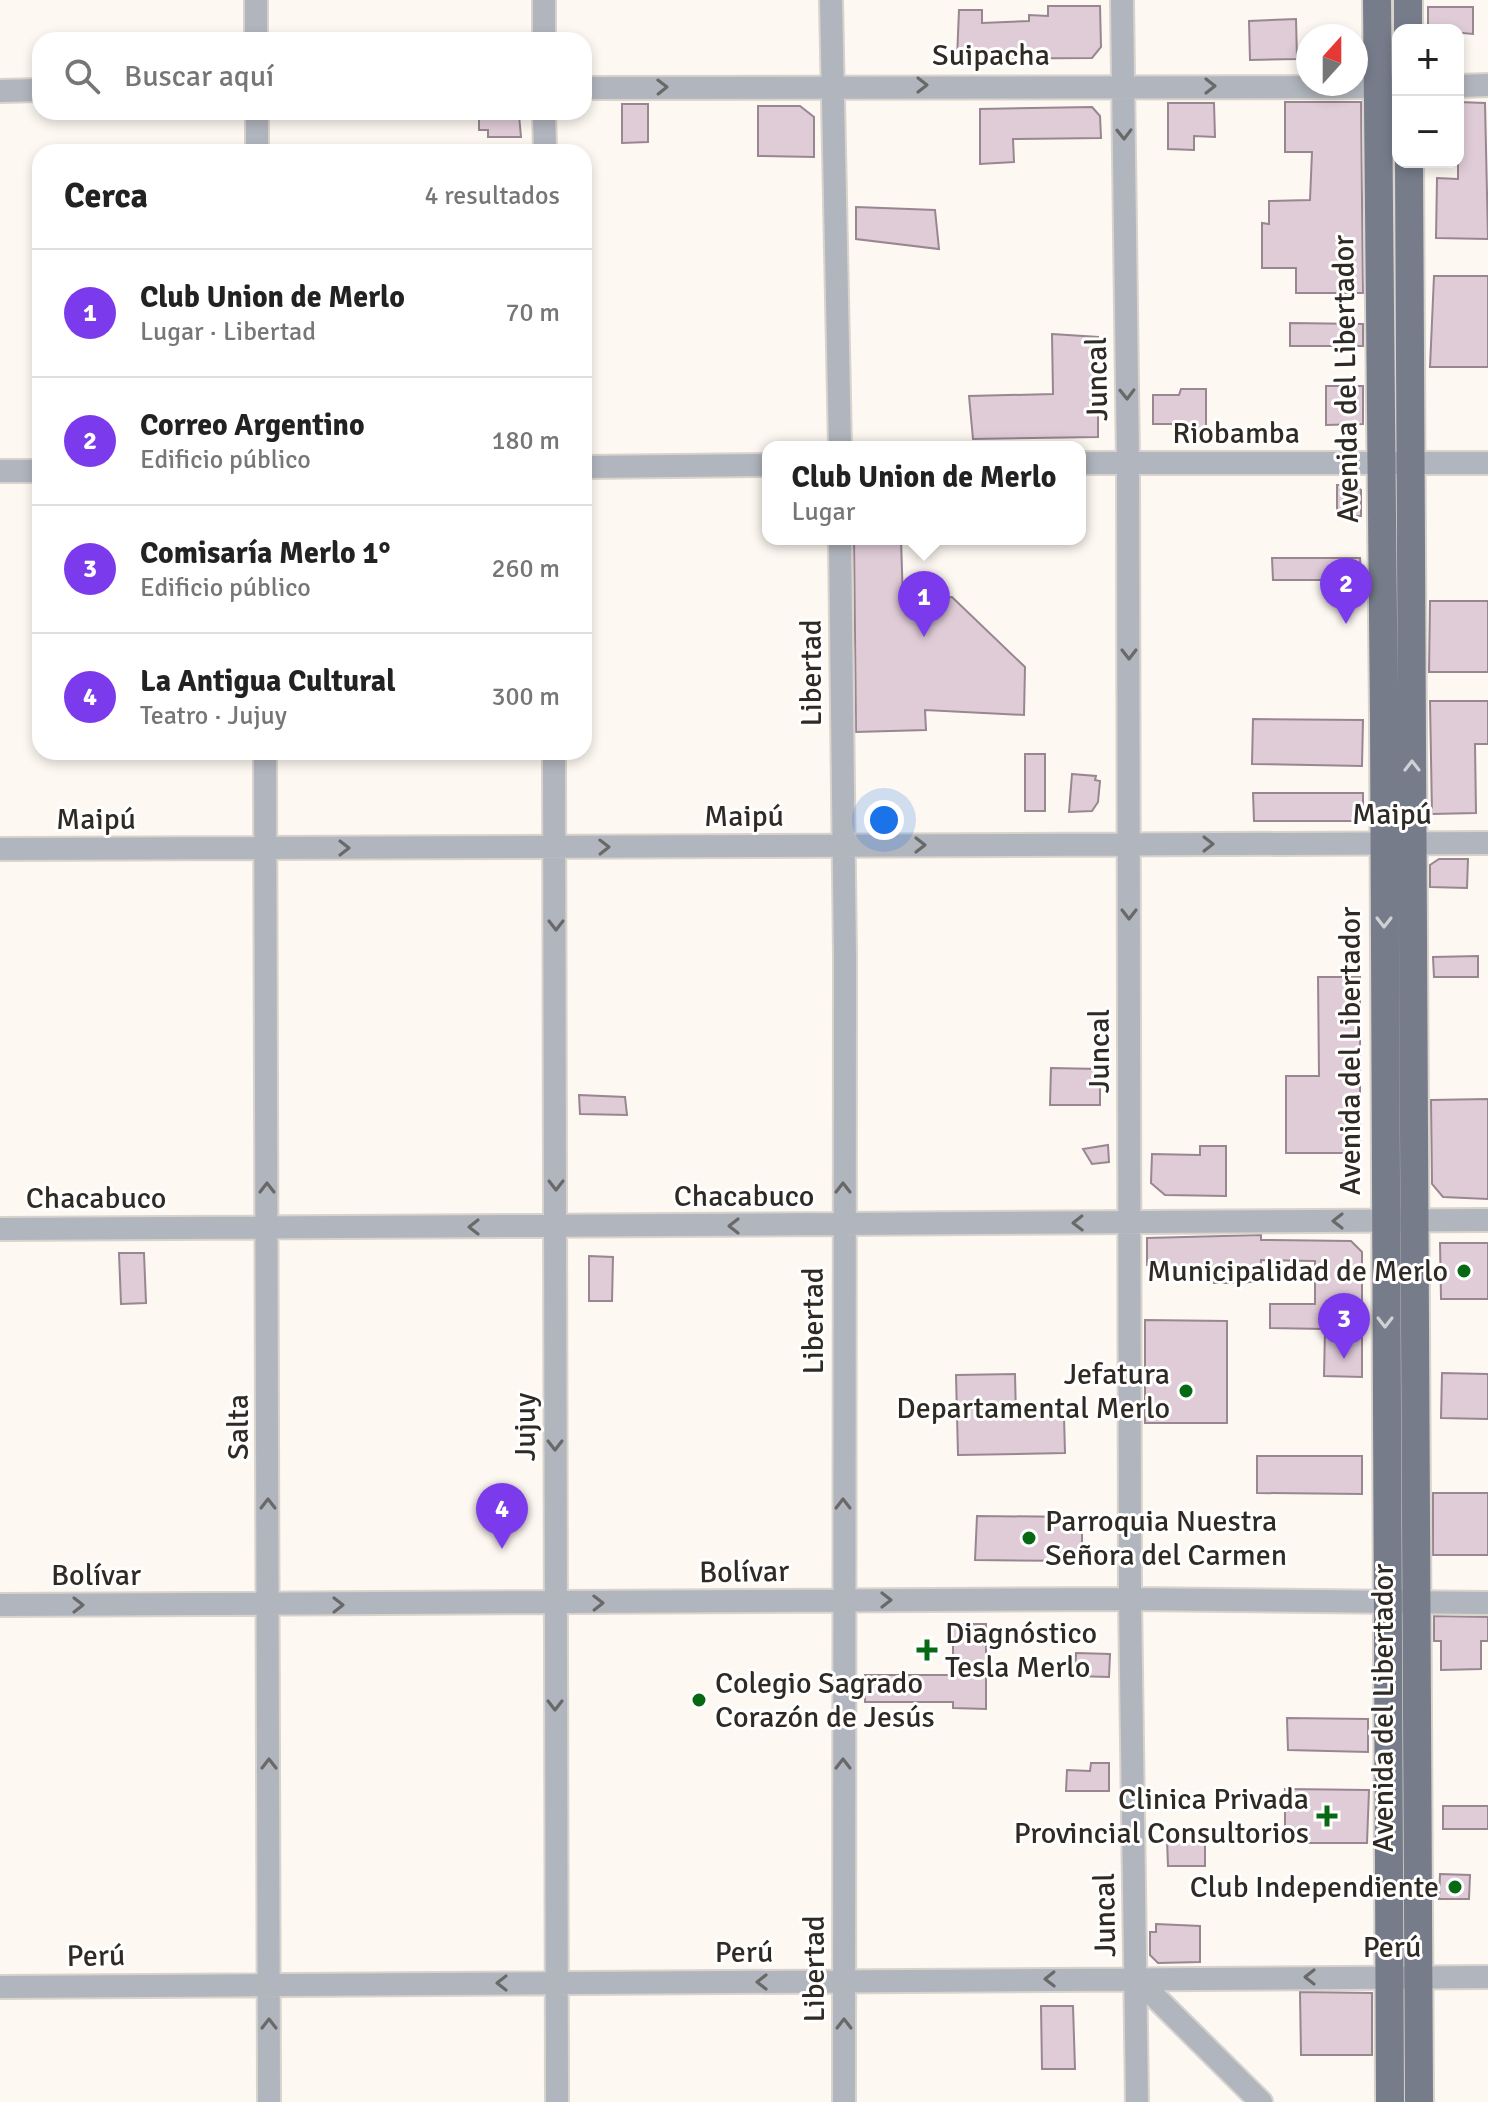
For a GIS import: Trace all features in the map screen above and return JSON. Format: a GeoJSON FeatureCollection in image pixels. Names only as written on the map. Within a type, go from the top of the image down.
{"type":"FeatureCollection","features":[{"type":"Feature","properties":{"kind":"main road","name":"Avenida del Libertador"},"geometry":{"type":"LineString","coordinates":[[1377,0],[1388,87],[1380,463],[1390,2102]]}},
{"type":"Feature","properties":{"kind":"main road"},"geometry":{"type":"LineString","coordinates":[[1408,0],[1408,24]]}},
{"type":"Feature","properties":{"kind":"main road","name":"Avenida del Libertador"},"geometry":{"type":"LineString","coordinates":[[1409,168],[1419,2102]]}},
{"type":"Feature","properties":{"kind":"street"},"geometry":{"type":"LineString","coordinates":[[256,0],[256,32]]}},
{"type":"Feature","properties":{"kind":"street"},"geometry":{"type":"LineString","coordinates":[[544,0],[544,32]]}},
{"type":"Feature","properties":{"kind":"street"},"geometry":{"type":"LineString","coordinates":[[831,0],[840,441]]}},
{"type":"Feature","properties":{"kind":"street","name":"Juncal"},"geometry":{"type":"LineString","coordinates":[[1122,0],[1130,844],[1130,1599],[1137,2102]]}},
{"type":"Feature","properties":{"kind":"street","name":"Suipacha"},"geometry":{"type":"LineString","coordinates":[[592,88],[832,85],[1388,87]]}},
{"type":"Feature","properties":{"kind":"street"},"geometry":{"type":"LineString","coordinates":[[1464,86],[1488,85]]}},
{"type":"Feature","properties":{"kind":"street"},"geometry":{"type":"LineString","coordinates":[[0,91],[32,90]]}},
{"type":"Feature","properties":{"kind":"street"},"geometry":{"type":"LineString","coordinates":[[257,120],[257,144]]}},
{"type":"Feature","properties":{"kind":"street"},"geometry":{"type":"LineString","coordinates":[[544,120],[545,144]]}},
{"type":"Feature","properties":{"kind":"street","name":"Riobamba"},"geometry":{"type":"LineString","coordinates":[[1086,463],[1488,463]]}},
{"type":"Feature","properties":{"kind":"street"},"geometry":{"type":"LineString","coordinates":[[592,467],[762,465]]}},
{"type":"Feature","properties":{"kind":"street"},"geometry":{"type":"LineString","coordinates":[[0,471],[32,471]]}},
{"type":"Feature","properties":{"kind":"street","name":"Libertad"},"geometry":{"type":"LineString","coordinates":[[840,545],[844,2102]]}},
{"type":"Feature","properties":{"kind":"street","name":"Salta"},"geometry":{"type":"LineString","coordinates":[[265,760],[269,2102]]}},
{"type":"Feature","properties":{"kind":"street","name":"Jujuy"},"geometry":{"type":"LineString","coordinates":[[554,760],[557,2102]]}},
{"type":"Feature","properties":{"kind":"street","name":"Maipú"},"geometry":{"type":"LineString","coordinates":[[0,849],[1488,843]]}},
{"type":"Feature","properties":{"kind":"street","name":"Chacabuco"},"geometry":{"type":"LineString","coordinates":[[0,1229],[1488,1220]]}},
{"type":"Feature","properties":{"kind":"street","name":"Bolívar"},"geometry":{"type":"LineString","coordinates":[[0,1605],[1130,1599],[1488,1603]]}},
{"type":"Feature","properties":{"kind":"street","name":"Perú"},"geometry":{"type":"LineString","coordinates":[[0,1987],[1488,1977]]}},
{"type":"Feature","properties":{"kind":"street"},"geometry":{"type":"LineString","coordinates":[[1136,1978],[1261,2102]]}},
{"type":"Feature","properties":{"kind":"building"},"geometry":{"type":"Polygon","coordinates":[[[1048,6],[1100,6],[1101,47],[1092,58],[957,59],[959,10],[982,10],[982,23],[1029,21],[1029,15],[1048,16],[1048,6]]]}},
{"type":"Feature","properties":{"kind":"building"},"geometry":{"type":"Polygon","coordinates":[[[1428,7],[1473,7],[1473,34],[1464,33],[1464,24],[1428,24],[1428,7]]]}},
{"type":"Feature","properties":{"kind":"building"},"geometry":{"type":"Polygon","coordinates":[[[1296,19],[1296,59],[1250,60],[1249,21],[1296,19]]]}},
{"type":"Feature","properties":{"kind":"building"},"geometry":{"type":"Polygon","coordinates":[[[1285,102],[1361,102],[1363,293],[1296,293],[1296,268],[1262,268],[1262,223],[1269,224],[1269,201],[1310,200],[1312,152],[1285,152],[1285,102]]]}},
{"type":"Feature","properties":{"kind":"building"},"geometry":{"type":"Polygon","coordinates":[[[1464,102],[1485,103],[1488,239],[1436,238],[1437,178],[1458,179],[1458,168],[1464,168],[1464,102]]]}},
{"type":"Feature","properties":{"kind":"building"},"geometry":{"type":"Polygon","coordinates":[[[1168,103],[1214,103],[1215,137],[1194,136],[1194,150],[1168,149],[1168,103]]]}},
{"type":"Feature","properties":{"kind":"building"},"geometry":{"type":"Polygon","coordinates":[[[622,104],[648,104],[648,142],[622,143],[622,104]]]}},
{"type":"Feature","properties":{"kind":"building"},"geometry":{"type":"Polygon","coordinates":[[[758,106],[800,106],[814,117],[814,157],[758,156],[758,106]]]}},
{"type":"Feature","properties":{"kind":"building"},"geometry":{"type":"Polygon","coordinates":[[[1092,107],[1100,116],[1101,138],[1013,139],[1014,162],[980,164],[980,109],[1092,107]]]}},
{"type":"Feature","properties":{"kind":"building"},"geometry":{"type":"Polygon","coordinates":[[[479,120],[519,120],[521,137],[488,137],[488,130],[479,130],[479,120]]]}},
{"type":"Feature","properties":{"kind":"building"},"geometry":{"type":"Polygon","coordinates":[[[856,207],[935,210],[939,249],[856,239],[856,207]]]}},
{"type":"Feature","properties":{"kind":"building"},"geometry":{"type":"Polygon","coordinates":[[[1434,276],[1488,276],[1488,367],[1430,367],[1434,276]]]}},
{"type":"Feature","properties":{"kind":"building"},"geometry":{"type":"Polygon","coordinates":[[[1290,323],[1363,324],[1363,346],[1290,346],[1290,323]]]}},
{"type":"Feature","properties":{"kind":"building"},"geometry":{"type":"Polygon","coordinates":[[[1052,334],[1098,337],[1098,437],[973,439],[969,396],[1053,394],[1052,334]]]}},
{"type":"Feature","properties":{"kind":"building"},"geometry":{"type":"Polygon","coordinates":[[[1326,386],[1363,386],[1363,424],[1326,425],[1326,386]]]}},
{"type":"Feature","properties":{"kind":"building"},"geometry":{"type":"Polygon","coordinates":[[[1181,389],[1206,389],[1206,431],[1178,430],[1178,424],[1153,424],[1153,395],[1179,395],[1181,389]]]}},
{"type":"Feature","properties":{"kind":"building"},"geometry":{"type":"Polygon","coordinates":[[[1337,485],[1354,485],[1361,490],[1361,516],[1337,516],[1337,485]]]}},
{"type":"Feature","properties":{"kind":"building"},"geometry":{"type":"Polygon","coordinates":[[[854,545],[901,545],[903,602],[952,597],[1025,667],[1024,715],[925,710],[926,730],[856,732],[854,545]]]}},
{"type":"Feature","properties":{"kind":"building"},"geometry":{"type":"Polygon","coordinates":[[[1272,558],[1360,558],[1361,580],[1273,580],[1272,558]]]}},
{"type":"Feature","properties":{"kind":"building"},"geometry":{"type":"Polygon","coordinates":[[[1430,601],[1488,601],[1488,672],[1429,672],[1430,601]]]}},
{"type":"Feature","properties":{"kind":"building"},"geometry":{"type":"Polygon","coordinates":[[[1430,701],[1488,701],[1488,744],[1475,744],[1476,813],[1432,814],[1430,701]]]}},
{"type":"Feature","properties":{"kind":"building"},"geometry":{"type":"Polygon","coordinates":[[[1253,719],[1363,720],[1362,766],[1252,764],[1253,719]]]}},
{"type":"Feature","properties":{"kind":"building"},"geometry":{"type":"Polygon","coordinates":[[[1025,754],[1045,754],[1045,811],[1025,811],[1025,754]]]}},
{"type":"Feature","properties":{"kind":"building"},"geometry":{"type":"Polygon","coordinates":[[[1072,774],[1096,776],[1095,780],[1100,781],[1098,802],[1092,811],[1069,812],[1072,774]]]}},
{"type":"Feature","properties":{"kind":"building"},"geometry":{"type":"Polygon","coordinates":[[[1253,793],[1363,793],[1363,810],[1353,821],[1254,821],[1253,793]]]}},
{"type":"Feature","properties":{"kind":"building"},"geometry":{"type":"Polygon","coordinates":[[[1439,859],[1468,859],[1467,888],[1430,887],[1430,865],[1439,859]]]}},
{"type":"Feature","properties":{"kind":"building"},"geometry":{"type":"Polygon","coordinates":[[[1478,956],[1478,977],[1434,977],[1433,957],[1478,956]]]}},
{"type":"Feature","properties":{"kind":"building"},"geometry":{"type":"Polygon","coordinates":[[[1318,977],[1360,977],[1360,1153],[1286,1153],[1286,1076],[1319,1076],[1318,977]]]}},
{"type":"Feature","properties":{"kind":"building"},"geometry":{"type":"Polygon","coordinates":[[[1051,1068],[1100,1069],[1100,1105],[1050,1105],[1051,1068]]]}},
{"type":"Feature","properties":{"kind":"building"},"geometry":{"type":"Polygon","coordinates":[[[579,1095],[625,1097],[627,1115],[580,1114],[579,1095]]]}},
{"type":"Feature","properties":{"kind":"building"},"geometry":{"type":"Polygon","coordinates":[[[1488,1099],[1488,1199],[1443,1197],[1432,1184],[1431,1100],[1488,1099]]]}},
{"type":"Feature","properties":{"kind":"building"},"geometry":{"type":"Polygon","coordinates":[[[1108,1145],[1109,1162],[1092,1164],[1083,1149],[1108,1145]]]}},
{"type":"Feature","properties":{"kind":"building"},"geometry":{"type":"Polygon","coordinates":[[[1200,1146],[1226,1146],[1226,1196],[1165,1195],[1151,1183],[1152,1154],[1200,1155],[1200,1146]]]}},
{"type":"Feature","properties":{"kind":"building"},"geometry":{"type":"Polygon","coordinates":[[[1261,1235],[1261,1240],[1351,1241],[1362,1252],[1362,1377],[1324,1376],[1325,1329],[1270,1328],[1270,1304],[1315,1304],[1315,1261],[1261,1260],[1261,1281],[1239,1283],[1214,1283],[1214,1275],[1190,1275],[1190,1266],[1147,1265],[1147,1238],[1261,1235]]]}},
{"type":"Feature","properties":{"kind":"building","name":"Municipalidad de Merlo"},"geometry":{"type":"Polygon","coordinates":[[[1440,1243],[1488,1243],[1488,1299],[1441,1299],[1440,1243]]]}},
{"type":"Feature","properties":{"kind":"building"},"geometry":{"type":"Polygon","coordinates":[[[119,1253],[144,1253],[146,1303],[121,1304],[119,1253]]]}},
{"type":"Feature","properties":{"kind":"building"},"geometry":{"type":"Polygon","coordinates":[[[589,1256],[613,1257],[612,1301],[589,1301],[589,1256]]]}},
{"type":"Feature","properties":{"kind":"building","name":"Jefatura Departamental Merlo"},"geometry":{"type":"Polygon","coordinates":[[[1145,1320],[1227,1321],[1227,1423],[1145,1423],[1145,1320]]]}},
{"type":"Feature","properties":{"kind":"building"},"geometry":{"type":"Polygon","coordinates":[[[1442,1373],[1488,1374],[1488,1419],[1441,1418],[1442,1373]]]}},
{"type":"Feature","properties":{"kind":"building"},"geometry":{"type":"Polygon","coordinates":[[[1015,1374],[1016,1417],[1064,1416],[1065,1453],[958,1455],[956,1375],[1015,1374]]]}},
{"type":"Feature","properties":{"kind":"building"},"geometry":{"type":"Polygon","coordinates":[[[1257,1456],[1362,1456],[1362,1494],[1257,1493],[1257,1456]]]}},
{"type":"Feature","properties":{"kind":"building"},"geometry":{"type":"Polygon","coordinates":[[[1433,1493],[1488,1493],[1488,1555],[1433,1555],[1433,1493]]]}},
{"type":"Feature","properties":{"kind":"building","name":"Parroquia Nuestra Señora del Carmen"},"geometry":{"type":"Polygon","coordinates":[[[977,1516],[1082,1517],[1082,1561],[975,1560],[977,1516]]]}},
{"type":"Feature","properties":{"kind":"building"},"geometry":{"type":"Polygon","coordinates":[[[1434,1616],[1488,1617],[1488,1641],[1481,1641],[1481,1669],[1441,1670],[1441,1641],[1434,1641],[1434,1616]]]}},
{"type":"Feature","properties":{"kind":"building"},"geometry":{"type":"Polygon","coordinates":[[[953,1624],[986,1624],[986,1709],[953,1708],[953,1702],[865,1702],[865,1675],[953,1675],[953,1624]]]}},
{"type":"Feature","properties":{"kind":"building"},"geometry":{"type":"Polygon","coordinates":[[[1076,1653],[1110,1654],[1109,1677],[1075,1676],[1076,1653]]]}},
{"type":"Feature","properties":{"kind":"building"},"geometry":{"type":"Polygon","coordinates":[[[1287,1718],[1368,1719],[1368,1752],[1288,1750],[1287,1718]]]}},
{"type":"Feature","properties":{"kind":"building"},"geometry":{"type":"Polygon","coordinates":[[[1091,1763],[1109,1763],[1109,1791],[1066,1791],[1067,1770],[1090,1771],[1091,1763]]]}},
{"type":"Feature","properties":{"kind":"building","name":"Clinica Privada Provincial Consultorios"},"geometry":{"type":"Polygon","coordinates":[[[1285,1789],[1369,1790],[1367,1843],[1285,1843],[1285,1789]]]}},
{"type":"Feature","properties":{"kind":"building"},"geometry":{"type":"Polygon","coordinates":[[[1443,1806],[1488,1806],[1488,1829],[1443,1829],[1443,1806]]]}},
{"type":"Feature","properties":{"kind":"building"},"geometry":{"type":"Polygon","coordinates":[[[1167,1839],[1205,1839],[1205,1866],[1168,1866],[1167,1839]]]}},
{"type":"Feature","properties":{"kind":"building","name":"Club Independiente"},"geometry":{"type":"Polygon","coordinates":[[[1440,1874],[1470,1875],[1469,1899],[1439,1899],[1440,1874]]]}},
{"type":"Feature","properties":{"kind":"building"},"geometry":{"type":"Polygon","coordinates":[[[1156,1924],[1200,1926],[1200,1962],[1158,1963],[1150,1955],[1150,1932],[1156,1932],[1156,1924]]]}},
{"type":"Feature","properties":{"kind":"building"},"geometry":{"type":"Polygon","coordinates":[[[1300,1992],[1372,1993],[1372,2055],[1301,2055],[1300,1992]]]}},
{"type":"Feature","properties":{"kind":"building"},"geometry":{"type":"Polygon","coordinates":[[[1041,2006],[1073,2006],[1075,2069],[1042,2069],[1041,2006]]]}},
{"type":"Feature","properties":{"kind":"place","name":"Correo Argentino"},"geometry":{"type":"Point","coordinates":[1346,624]}},
{"type":"Feature","properties":{"kind":"place","name":"Club Union de Merlo"},"geometry":{"type":"Point","coordinates":[924,637]}},
{"type":"Feature","properties":{"kind":"place","name":"Municipalidad de Merlo"},"geometry":{"type":"Point","coordinates":[1464,1271]}},
{"type":"Feature","properties":{"kind":"place","name":"Comisaría Merlo 1°"},"geometry":{"type":"Point","coordinates":[1344,1359]}},
{"type":"Feature","properties":{"kind":"place","name":"Jefatura Departamental Merlo"},"geometry":{"type":"Point","coordinates":[1186,1391]}},
{"type":"Feature","properties":{"kind":"place","name":"Parroquia Nuestra Señora del Carmen"},"geometry":{"type":"Point","coordinates":[1029,1538]}},
{"type":"Feature","properties":{"kind":"place","name":"La Antigua Cultural"},"geometry":{"type":"Point","coordinates":[502,1549]}},
{"type":"Feature","properties":{"kind":"place","name":"Diagnóstico Tesla Merlo"},"geometry":{"type":"Point","coordinates":[927,1650]}},
{"type":"Feature","properties":{"kind":"place","name":"Colegio Sagrado Corazón de Jesús"},"geometry":{"type":"Point","coordinates":[699,1700]}},
{"type":"Feature","properties":{"kind":"place","name":"Clinica Privada Provincial Consultorios"},"geometry":{"type":"Point","coordinates":[1327,1816]}},
{"type":"Feature","properties":{"kind":"place","name":"Club Independiente"},"geometry":{"type":"Point","coordinates":[1455,1887]}}]}
